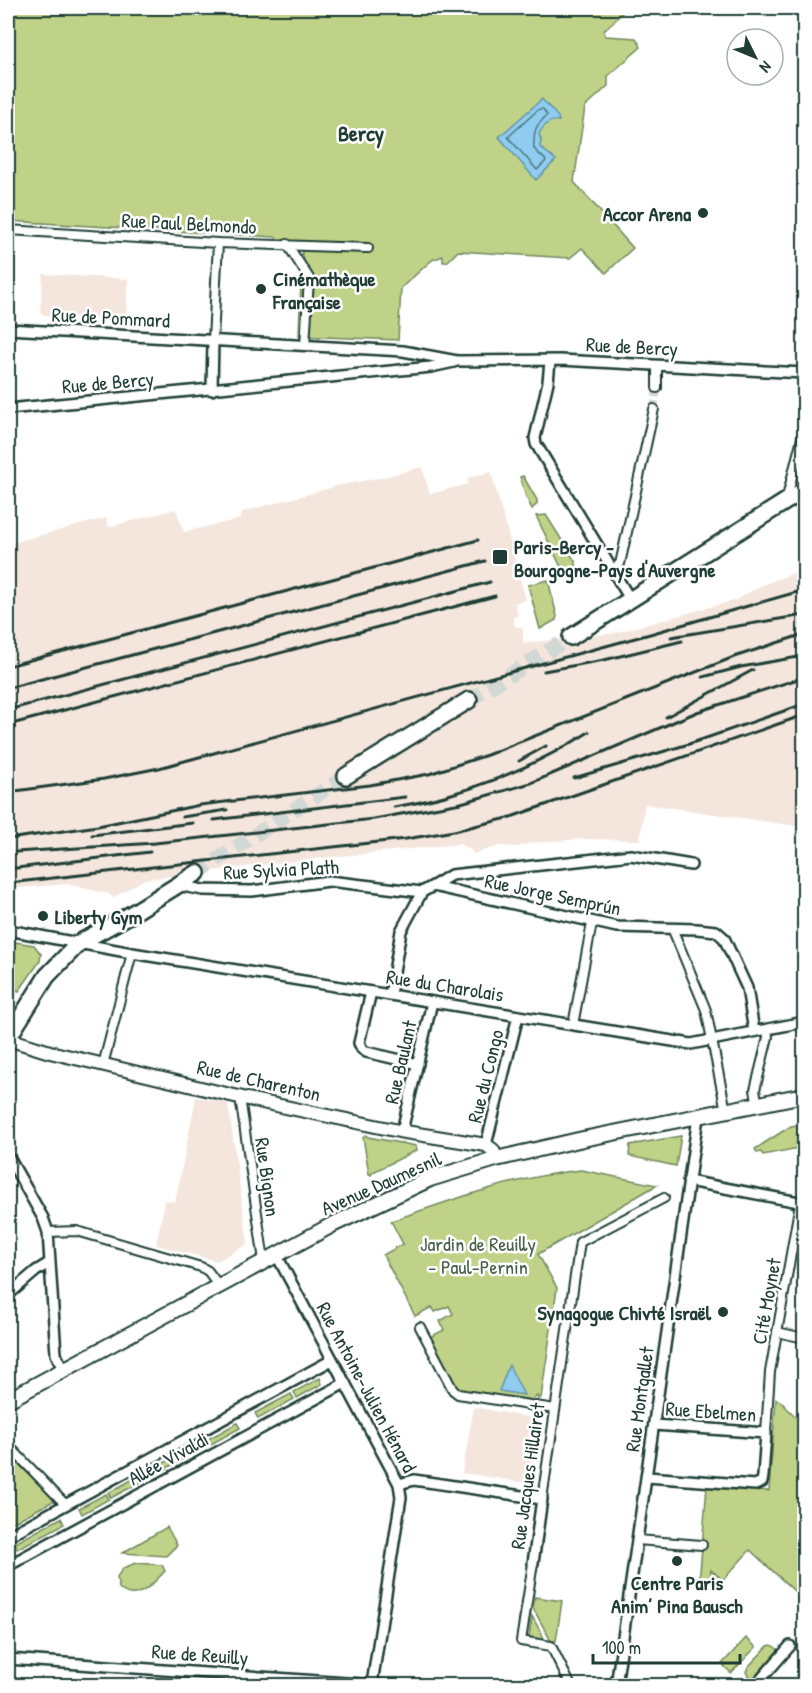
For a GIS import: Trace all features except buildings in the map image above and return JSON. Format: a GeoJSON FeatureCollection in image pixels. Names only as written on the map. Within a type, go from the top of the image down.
{"type":"FeatureCollection","features":[{"type":"Feature","properties":{"kind":"main road"},"geometry":{"type":"LineString","coordinates":[[571,637],[804,490]]}},
{"type":"Feature","properties":{"kind":"main road"},"geometry":{"type":"LineString","coordinates":[[346,776],[469,700]]}},
{"type":"Feature","properties":{"kind":"main road"},"geometry":{"type":"LineString","coordinates":[[8,1038],[48,976],[79,943],[129,916],[197,873]]}},
{"type":"Feature","properties":{"kind":"main road","name":"Avenue Daumesnil"},"geometry":{"type":"LineString","coordinates":[[8,1400],[360,1210],[426,1180],[496,1159],[804,1095]]}},
{"type":"Feature","properties":{"kind":"street","name":"Rue Paul Belmondo"},"geometry":{"type":"LineString","coordinates":[[8,230],[218,243],[368,248]]}},
{"type":"Feature","properties":{"kind":"street"},"geometry":{"type":"LineString","coordinates":[[212,390],[218,243]]}},
{"type":"Feature","properties":{"kind":"street"},"geometry":{"type":"LineString","coordinates":[[287,244],[309,278],[305,346]]}},
{"type":"Feature","properties":{"kind":"street","name":"Rue de Pommard"},"geometry":{"type":"LineString","coordinates":[[8,329],[213,340]]}},
{"type":"Feature","properties":{"kind":"street","name":"Rue de Bercy"},"geometry":{"type":"LineString","coordinates":[[213,340],[404,351],[457,361],[550,362],[560,360],[804,373]]}},
{"type":"Feature","properties":{"kind":"street","name":"Rue de Bercy"},"geometry":{"type":"LineString","coordinates":[[8,409],[431,367],[457,361]]}},
{"type":"Feature","properties":{"kind":"street"},"geometry":{"type":"LineString","coordinates":[[550,362],[548,382],[535,438],[536,444],[630,599]]}},
{"type":"Feature","properties":{"kind":"street"},"geometry":{"type":"LineString","coordinates":[[657,365],[657,388]]}},
{"type":"Feature","properties":{"kind":"street"},"geometry":{"type":"LineString","coordinates":[[611,569],[620,564],[654,409]]}},
{"type":"Feature","properties":{"kind":"street"},"geometry":{"type":"LineString","coordinates":[[785,502],[804,430]]}},
{"type":"Feature","properties":{"kind":"street"},"geometry":{"type":"LineString","coordinates":[[390,995],[401,931],[422,892],[451,875],[631,855],[691,865]]}},
{"type":"Feature","properties":{"kind":"street","name":"Rue Sylvia Plath"},"geometry":{"type":"LineString","coordinates":[[177,885],[204,890],[252,891],[329,881],[389,890],[422,892]]}},
{"type":"Feature","properties":{"kind":"street","name":"Rue Jorge Semprún"},"geometry":{"type":"LineString","coordinates":[[433,886],[617,927],[716,931],[723,938],[747,988],[754,1031]]}},
{"type":"Feature","properties":{"kind":"street"},"geometry":{"type":"LineString","coordinates":[[573,1025],[592,922]]}},
{"type":"Feature","properties":{"kind":"street"},"geometry":{"type":"LineString","coordinates":[[672,928],[706,1010],[726,1111]]}},
{"type":"Feature","properties":{"kind":"street","name":"Rue du Charolais"},"geometry":{"type":"LineString","coordinates":[[8,930],[132,953],[691,1044],[804,1022]]}},
{"type":"Feature","properties":{"kind":"street"},"geometry":{"type":"LineString","coordinates":[[103,1065],[132,953]]}},
{"type":"Feature","properties":{"kind":"street"},"geometry":{"type":"LineString","coordinates":[[371,992],[359,1043],[362,1049],[366,1052],[418,1064]]}},
{"type":"Feature","properties":{"kind":"street","name":"Rue Baulant"},"geometry":{"type":"LineString","coordinates":[[402,1131],[432,1002]]}},
{"type":"Feature","properties":{"kind":"street","name":"Rue du Congo"},"geometry":{"type":"LineString","coordinates":[[486,1145],[518,1016]]}},
{"type":"Feature","properties":{"kind":"street"},"geometry":{"type":"LineString","coordinates":[[758,1105],[755,1090],[768,1037],[767,1029]]}},
{"type":"Feature","properties":{"kind":"street","name":"Rue de Charenton"},"geometry":{"type":"LineString","coordinates":[[8,1038],[50,1052],[243,1098],[402,1131],[486,1145]]}},
{"type":"Feature","properties":{"kind":"street","name":"Rue Bignon"},"geometry":{"type":"LineString","coordinates":[[243,1098],[241,1104],[270,1258]]}},
{"type":"Feature","properties":{"kind":"street","name":"Rue Montgallet"},"geometry":{"type":"LineString","coordinates":[[616,1686],[698,1117]]}},
{"type":"Feature","properties":{"kind":"street"},"geometry":{"type":"LineString","coordinates":[[486,1145],[493,1150],[496,1159]]}},
{"type":"Feature","properties":{"kind":"street"},"geometry":{"type":"LineString","coordinates":[[8,1156],[43,1218],[48,1232],[56,1354],[63,1370]]}},
{"type":"Feature","properties":{"kind":"street"},"geometry":{"type":"LineString","coordinates":[[688,1181],[802,1203]]}},
{"type":"Feature","properties":{"kind":"street","name":"Rue Jacques Hillairet"},"geometry":{"type":"LineString","coordinates":[[570,1686],[551,1646],[521,1641],[580,1242],[664,1198]]}},
{"type":"Feature","properties":{"kind":"street","name":"Cité Moynet"},"geometry":{"type":"LineString","coordinates":[[766,1433],[770,1372],[802,1203]]}},
{"type":"Feature","properties":{"kind":"street"},"geometry":{"type":"LineString","coordinates":[[48,1232],[77,1230],[201,1267],[208,1271],[219,1286]]}},
{"type":"Feature","properties":{"kind":"street","name":"Rue Antoine-Julien Hénard"},"geometry":{"type":"LineString","coordinates":[[270,1258],[333,1360],[399,1484],[401,1497],[372,1684]]}},
{"type":"Feature","properties":{"kind":"street"},"geometry":{"type":"LineString","coordinates":[[8,1295],[49,1263]]}},
{"type":"Feature","properties":{"kind":"street"},"geometry":{"type":"LineString","coordinates":[[420,1327],[453,1390],[458,1394],[555,1408]]}},
{"type":"Feature","properties":{"kind":"street"},"geometry":{"type":"LineString","coordinates":[[777,1332],[804,1338]]}},
{"type":"Feature","properties":{"kind":"street","name":"Allée Vivaldi"},"geometry":{"type":"LineString","coordinates":[[8,1536],[333,1360]]}},
{"type":"Feature","properties":{"kind":"street","name":"Allée Vivaldi"},"geometry":{"type":"LineString","coordinates":[[8,1563],[13,1563],[345,1383]]}},
{"type":"Feature","properties":{"kind":"street","name":"Rue Ebelmen"},"geometry":{"type":"LineString","coordinates":[[654,1425],[766,1433]]}},
{"type":"Feature","properties":{"kind":"street"},"geometry":{"type":"LineString","coordinates":[[646,1477],[758,1485],[762,1482],[766,1433]]}},
{"type":"Feature","properties":{"kind":"street"},"geometry":{"type":"LineString","coordinates":[[8,1445],[65,1504]]}},
{"type":"Feature","properties":{"kind":"street"},"geometry":{"type":"LineString","coordinates":[[399,1484],[414,1480],[542,1499]]}},
{"type":"Feature","properties":{"kind":"street"},"geometry":{"type":"LineString","coordinates":[[637,1540],[702,1545]]}},
{"type":"Feature","properties":{"kind":"street"},"geometry":{"type":"LineString","coordinates":[[755,1686],[790,1646]]}},
{"type":"Feature","properties":{"kind":"street","name":"Rue de Reuilly"},"geometry":{"type":"LineString","coordinates":[[8,1659],[390,1686]]}},
{"type":"Feature","properties":{"kind":"shaded area"},"geometry":{"type":"Polygon","coordinates":[[[43,274],[128,279],[126,319],[40,313],[43,274]]]}},
{"type":"Feature","properties":{"kind":"shaded area"},"geometry":{"type":"Polygon","coordinates":[[[422,467],[430,494],[468,484],[467,478],[491,472],[526,600],[515,603],[518,615],[513,617],[515,626],[523,628],[523,643],[615,633],[736,600],[760,586],[804,569],[804,827],[645,804],[640,840],[582,839],[530,843],[518,847],[499,846],[473,854],[460,844],[304,860],[145,879],[113,898],[109,894],[67,884],[8,889],[8,544],[106,518],[109,527],[176,509],[184,532],[241,519],[242,512],[341,485],[422,467]]]}},
{"type":"Feature","properties":{"kind":"shaded area"},"geometry":{"type":"Polygon","coordinates":[[[196,1097],[228,1103],[248,1244],[217,1261],[156,1245],[165,1200],[175,1202],[196,1097]]]}},
{"type":"Feature","properties":{"kind":"shaded area"},"geometry":{"type":"Polygon","coordinates":[[[474,1407],[537,1419],[528,1483],[462,1473],[474,1407]]]}},
{"type":"Feature","properties":{"kind":"green space"},"geometry":{"type":"Polygon","coordinates":[[[8,8],[627,8],[604,31],[605,36],[636,38],[641,47],[608,76],[608,86],[585,107],[574,182],[633,248],[606,273],[582,248],[570,258],[458,251],[447,262],[443,262],[443,256],[432,260],[401,288],[398,340],[299,336],[302,251],[275,237],[8,221],[8,8]]]}},
{"type":"Feature","properties":{"kind":"green space"},"geometry":{"type":"Polygon","coordinates":[[[523,476],[537,500],[537,504],[532,509],[520,477],[523,476]]]}},
{"type":"Feature","properties":{"kind":"green space"},"geometry":{"type":"Polygon","coordinates":[[[546,515],[575,561],[579,574],[577,576],[560,565],[536,516],[546,515]]]}},
{"type":"Feature","properties":{"kind":"green space"},"geometry":{"type":"Polygon","coordinates":[[[548,580],[557,616],[556,620],[540,629],[528,585],[548,580]]]}},
{"type":"Feature","properties":{"kind":"green space"},"geometry":{"type":"Polygon","coordinates":[[[8,941],[34,945],[41,954],[40,961],[19,991],[14,993],[16,995],[8,1007],[8,941]]]}},
{"type":"Feature","properties":{"kind":"green space"},"geometry":{"type":"Polygon","coordinates":[[[804,1124],[804,1147],[763,1155],[761,1152],[757,1153],[755,1149],[791,1126],[804,1124]]]}},
{"type":"Feature","properties":{"kind":"green space"},"geometry":{"type":"Polygon","coordinates":[[[366,1135],[416,1146],[417,1150],[371,1175],[363,1137],[366,1135]]]}},
{"type":"Feature","properties":{"kind":"green space"},"geometry":{"type":"Polygon","coordinates":[[[681,1136],[676,1166],[629,1156],[630,1145],[681,1136]]]}},
{"type":"Feature","properties":{"kind":"green space","name":"Jardin de Reuilly - Paul-Pernin"},"geometry":{"type":"Polygon","coordinates":[[[581,1170],[657,1185],[538,1254],[557,1288],[541,1398],[538,1399],[537,1396],[533,1400],[457,1390],[430,1337],[444,1330],[440,1321],[453,1314],[449,1306],[435,1312],[432,1307],[415,1316],[383,1255],[403,1244],[391,1221],[508,1183],[581,1170]]]}},
{"type":"Feature","properties":{"kind":"green space"},"geometry":{"type":"Polygon","coordinates":[[[320,1378],[322,1384],[297,1398],[294,1392],[320,1378]]]}},
{"type":"Feature","properties":{"kind":"green space"},"geometry":{"type":"Polygon","coordinates":[[[291,1394],[294,1399],[258,1419],[255,1413],[291,1394]]]}},
{"type":"Feature","properties":{"kind":"green space"},"geometry":{"type":"Polygon","coordinates":[[[776,1399],[804,1425],[804,1600],[750,1550],[723,1580],[711,1570],[709,1585],[699,1584],[707,1486],[769,1491],[776,1399]]]}},
{"type":"Feature","properties":{"kind":"green space"},"geometry":{"type":"Polygon","coordinates":[[[237,1423],[240,1428],[204,1448],[201,1443],[237,1423]]]}},
{"type":"Feature","properties":{"kind":"green space"},"geometry":{"type":"Polygon","coordinates":[[[199,1444],[201,1449],[165,1469],[162,1464],[199,1444]]]}},
{"type":"Feature","properties":{"kind":"green space"},"geometry":{"type":"Polygon","coordinates":[[[13,1458],[55,1500],[8,1525],[8,1477],[13,1471],[11,1469],[14,1465],[10,1461],[13,1458]]]}},
{"type":"Feature","properties":{"kind":"green space"},"geometry":{"type":"Polygon","coordinates":[[[144,1473],[147,1479],[111,1498],[108,1493],[144,1473]]]}},
{"type":"Feature","properties":{"kind":"green space"},"geometry":{"type":"Polygon","coordinates":[[[106,1494],[109,1499],[82,1514],[79,1508],[106,1494]]]}},
{"type":"Feature","properties":{"kind":"green space"},"geometry":{"type":"Polygon","coordinates":[[[61,1518],[64,1524],[17,1549],[15,1543],[61,1518]]]}},
{"type":"Feature","properties":{"kind":"green space"},"geometry":{"type":"Polygon","coordinates":[[[167,1527],[177,1545],[166,1556],[122,1553],[167,1527]]]}},
{"type":"Feature","properties":{"kind":"green space"},"geometry":{"type":"Polygon","coordinates":[[[136,1563],[162,1565],[165,1571],[144,1590],[138,1593],[125,1593],[119,1588],[117,1577],[123,1568],[136,1563]]]}},
{"type":"Feature","properties":{"kind":"green space"},"geometry":{"type":"Polygon","coordinates":[[[535,1597],[562,1601],[556,1641],[551,1641],[533,1608],[535,1597]]]}},
{"type":"Feature","properties":{"kind":"green space"},"geometry":{"type":"Polygon","coordinates":[[[532,1616],[545,1640],[529,1637],[532,1616]]]}},
{"type":"Feature","properties":{"kind":"green space"},"geometry":{"type":"Polygon","coordinates":[[[746,1638],[756,1647],[731,1673],[722,1664],[746,1638]]]}},
{"type":"Feature","properties":{"kind":"green space"},"geometry":{"type":"Polygon","coordinates":[[[772,1645],[780,1651],[779,1656],[759,1678],[749,1677],[746,1672],[748,1667],[768,1646],[772,1645]]]}},
{"type":"Feature","properties":{"kind":"water"},"geometry":{"type":"Polygon","coordinates":[[[542,99],[559,121],[547,124],[539,134],[540,147],[556,160],[536,180],[499,137],[542,99]]]}},
{"type":"Feature","properties":{"kind":"water"},"geometry":{"type":"Polygon","coordinates":[[[509,1365],[524,1395],[499,1391],[509,1365]]]}},
{"type":"Feature","properties":{"kind":"tunnel"},"geometry":{"type":"LineString","coordinates":[[654,409],[657,388]]}},
{"type":"Feature","properties":{"kind":"tunnel"},"geometry":{"type":"LineString","coordinates":[[469,700],[571,637]]}},
{"type":"Feature","properties":{"kind":"tunnel"},"geometry":{"type":"LineString","coordinates":[[197,873],[346,776]]}},
{"type":"Feature","properties":{"kind":"railway"},"geometry":{"type":"LineString","coordinates":[[8,666],[478,540]]}},
{"type":"Feature","properties":{"kind":"railway"},"geometry":{"type":"LineString","coordinates":[[8,688],[485,561]]}},
{"type":"Feature","properties":{"kind":"railway"},"geometry":{"type":"LineString","coordinates":[[8,710],[490,582]]}},
{"type":"Feature","properties":{"kind":"railway"},"geometry":{"type":"LineString","coordinates":[[8,792],[104,779],[159,768],[804,590]]}},
{"type":"Feature","properties":{"kind":"railway"},"geometry":{"type":"LineString","coordinates":[[8,725],[495,596]]}},
{"type":"Feature","properties":{"kind":"railway"},"geometry":{"type":"LineString","coordinates":[[671,637],[804,615]]}},
{"type":"Feature","properties":{"kind":"railway"},"geometry":{"type":"LineString","coordinates":[[8,839],[98,826],[200,805],[370,785],[429,774],[487,755],[734,657],[804,634]]}},
{"type":"Feature","properties":{"kind":"railway"},"geometry":{"type":"LineString","coordinates":[[544,671],[604,660],[682,641]]}},
{"type":"Feature","properties":{"kind":"railway"},"geometry":{"type":"LineString","coordinates":[[703,677],[741,667],[804,656]]}},
{"type":"Feature","properties":{"kind":"railway"},"geometry":{"type":"LineString","coordinates":[[666,717],[753,670]]}},
{"type":"Feature","properties":{"kind":"railway"},"geometry":{"type":"LineString","coordinates":[[16,852],[155,843],[374,819],[461,803],[531,783],[697,712],[804,677]]}},
{"type":"Feature","properties":{"kind":"railway"},"geometry":{"type":"LineString","coordinates":[[574,778],[689,744],[804,704]]}},
{"type":"Feature","properties":{"kind":"railway"},"geometry":{"type":"LineString","coordinates":[[8,883],[406,839],[454,831],[508,818],[804,715]]}},
{"type":"Feature","properties":{"kind":"railway"},"geometry":{"type":"LineString","coordinates":[[394,807],[445,796],[496,779],[544,758],[589,732]]}},
{"type":"Feature","properties":{"kind":"railway"},"geometry":{"type":"LineString","coordinates":[[519,761],[546,746]]}},
{"type":"Feature","properties":{"kind":"railway"},"geometry":{"type":"LineString","coordinates":[[214,820],[405,797]]}},
{"type":"Feature","properties":{"kind":"railway"},"geometry":{"type":"LineString","coordinates":[[182,817],[227,810]]}},
{"type":"Feature","properties":{"kind":"railway"},"geometry":{"type":"LineString","coordinates":[[92,835],[193,823]]}},
{"type":"Feature","properties":{"kind":"railway"},"geometry":{"type":"LineString","coordinates":[[8,869],[150,852]]}},
{"type":"Feature","properties":{"kind":"place","name":"Accor Arena"},"geometry":{"type":"Point","coordinates":[703,213]}},
{"type":"Feature","properties":{"kind":"place","name":"Cinémathèque Française"},"geometry":{"type":"Point","coordinates":[261,289]}},
{"type":"Feature","properties":{"kind":"place","name":"Paris-Bercy - Bourgogne-Pays d'Auvergne"},"geometry":{"type":"Point","coordinates":[500,557]}},
{"type":"Feature","properties":{"kind":"place","name":"Liberty Gym"},"geometry":{"type":"Point","coordinates":[43,916]}},
{"type":"Feature","properties":{"kind":"place","name":"Synagogue Chivté Israël"},"geometry":{"type":"Point","coordinates":[723,1312]}},
{"type":"Feature","properties":{"kind":"place","name":"Centre Paris Anim’ Pina Bausch"},"geometry":{"type":"Point","coordinates":[677,1561]}},
{"type":"Feature","properties":{"kind":"district","name":"Bercy"},"geometry":{"type":"Point","coordinates":[361,133]}}]}
